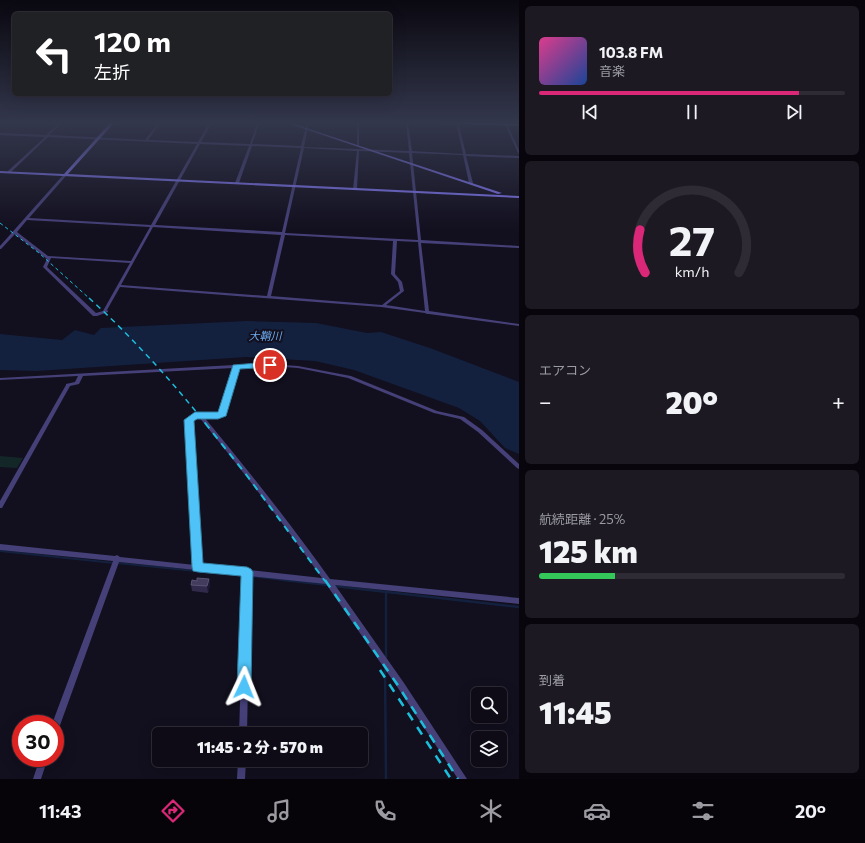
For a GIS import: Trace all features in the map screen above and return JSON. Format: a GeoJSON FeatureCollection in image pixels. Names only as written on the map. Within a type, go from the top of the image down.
{"type":"FeatureCollection","features":[{"type":"Feature","properties":{"kind":"street"},"geometry":{"type":"LineString","coordinates":[[9,172],[24,158]]}},
{"type":"Feature","properties":{"kind":"street"},"geometry":{"type":"LineString","coordinates":[[0,248],[80,158]]}},
{"type":"Feature","properties":{"kind":"street"},"geometry":{"type":"LineString","coordinates":[[15,232],[49,260],[46,267],[95,315],[106,311],[105,310],[191,158]]}},
{"type":"Feature","properties":{"kind":"street"},"geometry":{"type":"LineString","coordinates":[[236,184],[246,158]]}},
{"type":"Feature","properties":{"kind":"street"},"geometry":{"type":"LineString","coordinates":[[269,298],[301,158]]}},
{"type":"Feature","properties":{"kind":"street"},"geometry":{"type":"LineString","coordinates":[[355,189],[357,158]]}},
{"type":"Feature","properties":{"kind":"street"},"geometry":{"type":"LineString","coordinates":[[398,158],[512,197]]}},
{"type":"Feature","properties":{"kind":"street"},"geometry":{"type":"LineString","coordinates":[[411,158],[427,313]]}},
{"type":"Feature","properties":{"kind":"street"},"geometry":{"type":"LineString","coordinates":[[466,158],[471,183]]}},
{"type":"Feature","properties":{"kind":"street"},"geometry":{"type":"LineString","coordinates":[[0,172],[519,197]]}},
{"type":"Feature","properties":{"kind":"street"},"geometry":{"type":"LineString","coordinates":[[26,219],[519,247]]}},
{"type":"Feature","properties":{"kind":"street"},"geometry":{"type":"LineString","coordinates":[[383,306],[402,291],[400,282],[393,274],[395,240]]}},
{"type":"Feature","properties":{"kind":"street"},"geometry":{"type":"LineString","coordinates":[[46,257],[132,262]]}},
{"type":"Feature","properties":{"kind":"street"},"geometry":{"type":"LineString","coordinates":[[119,286],[383,306],[519,325]]}},
{"type":"Feature","properties":{"kind":"street"},"geometry":{"type":"LineString","coordinates":[[0,379],[81,376],[236,366],[270,365],[298,367],[349,377],[436,412],[466,420],[519,467]]}},
{"type":"Feature","properties":{"kind":"street"},"geometry":{"type":"LineString","coordinates":[[198,567],[189,420],[200,415],[218,416],[222,414],[236,366]]}},
{"type":"Feature","properties":{"kind":"street"},"geometry":{"type":"LineString","coordinates":[[0,506],[68,385],[77,383],[81,376]]}},
{"type":"Feature","properties":{"kind":"street"},"geometry":{"type":"LineString","coordinates":[[200,415],[248,472],[330,584],[382,656],[463,779]]}},
{"type":"Feature","properties":{"kind":"street"},"geometry":{"type":"LineString","coordinates":[[0,547],[115,561],[198,567],[247,575],[330,584],[519,601]]}},
{"type":"Feature","properties":{"kind":"street"},"geometry":{"type":"LineString","coordinates":[[60,715],[115,561]]}},
{"type":"Feature","properties":{"kind":"street"},"geometry":{"type":"LineString","coordinates":[[243,727],[247,575]]}},
{"type":"Feature","properties":{"kind":"street"},"geometry":{"type":"LineString","coordinates":[[37,779],[41,767]]}},
{"type":"Feature","properties":{"kind":"street"},"geometry":{"type":"LineString","coordinates":[[241,779],[242,767]]}},
{"type":"Feature","properties":{"kind":"green space"},"geometry":{"type":"Polygon","coordinates":[[[0,456],[23,458],[17,468],[0,467],[0,456]]]}},
{"type":"Feature","properties":{"kind":"water","name":"大鞘川"},"geometry":{"type":"Polygon","coordinates":[[[247,321],[316,323],[367,333],[381,332],[430,348],[519,382],[519,454],[505,448],[480,421],[459,408],[354,370],[315,361],[246,357],[37,371],[0,370],[0,334],[62,340],[75,330],[94,335],[101,328],[247,321]]]}},
{"type":"Feature","properties":{"kind":"building"},"geometry":{"type":"Polygon","coordinates":[[[197,578],[209,579],[207,586],[191,585],[192,580],[197,581],[197,578]]]}},
{"type":"Feature","properties":{"kind":"waterway"},"geometry":{"type":"LineString","coordinates":[[0,551],[114,563]]}},
{"type":"Feature","properties":{"kind":"waterway"},"geometry":{"type":"LineString","coordinates":[[117,563],[245,576]]}},
{"type":"Feature","properties":{"kind":"waterway"},"geometry":{"type":"LineString","coordinates":[[249,576],[292,581]]}},
{"type":"Feature","properties":{"kind":"waterway"},"geometry":{"type":"LineString","coordinates":[[284,580],[328,585]]}},
{"type":"Feature","properties":{"kind":"waterway"},"geometry":{"type":"LineString","coordinates":[[334,586],[519,607]]}},
{"type":"Feature","properties":{"kind":"waterway"},"geometry":{"type":"LineString","coordinates":[[386,592],[386,657]]}},
{"type":"Feature","properties":{"kind":"waterway"},"geometry":{"type":"LineString","coordinates":[[385,669],[386,779]]}},
{"type":"Feature","properties":{"kind":"railway"},"geometry":{"type":"LineString","coordinates":[[0,223],[39,253],[90,299]]}},
{"type":"Feature","properties":{"kind":"railway"},"geometry":{"type":"LineString","coordinates":[[89,298],[150,358],[206,424]]}},
{"type":"Feature","properties":{"kind":"railway"},"geometry":{"type":"LineString","coordinates":[[205,423],[245,473],[325,581]]}},
{"type":"Feature","properties":{"kind":"railway"},"geometry":{"type":"LineString","coordinates":[[325,580],[397,684],[458,779]]}},
{"type":"Feature","properties":{"kind":"railway"},"geometry":{"type":"LineString","coordinates":[[380,670],[451,779]]}},
{"type":"Feature","properties":{"kind":"route"},"geometry":{"type":"LineString","coordinates":[[244,687],[247,572],[198,567],[189,420],[191,417],[200,415],[220,416],[222,414],[236,366],[270,365]]}}]}
